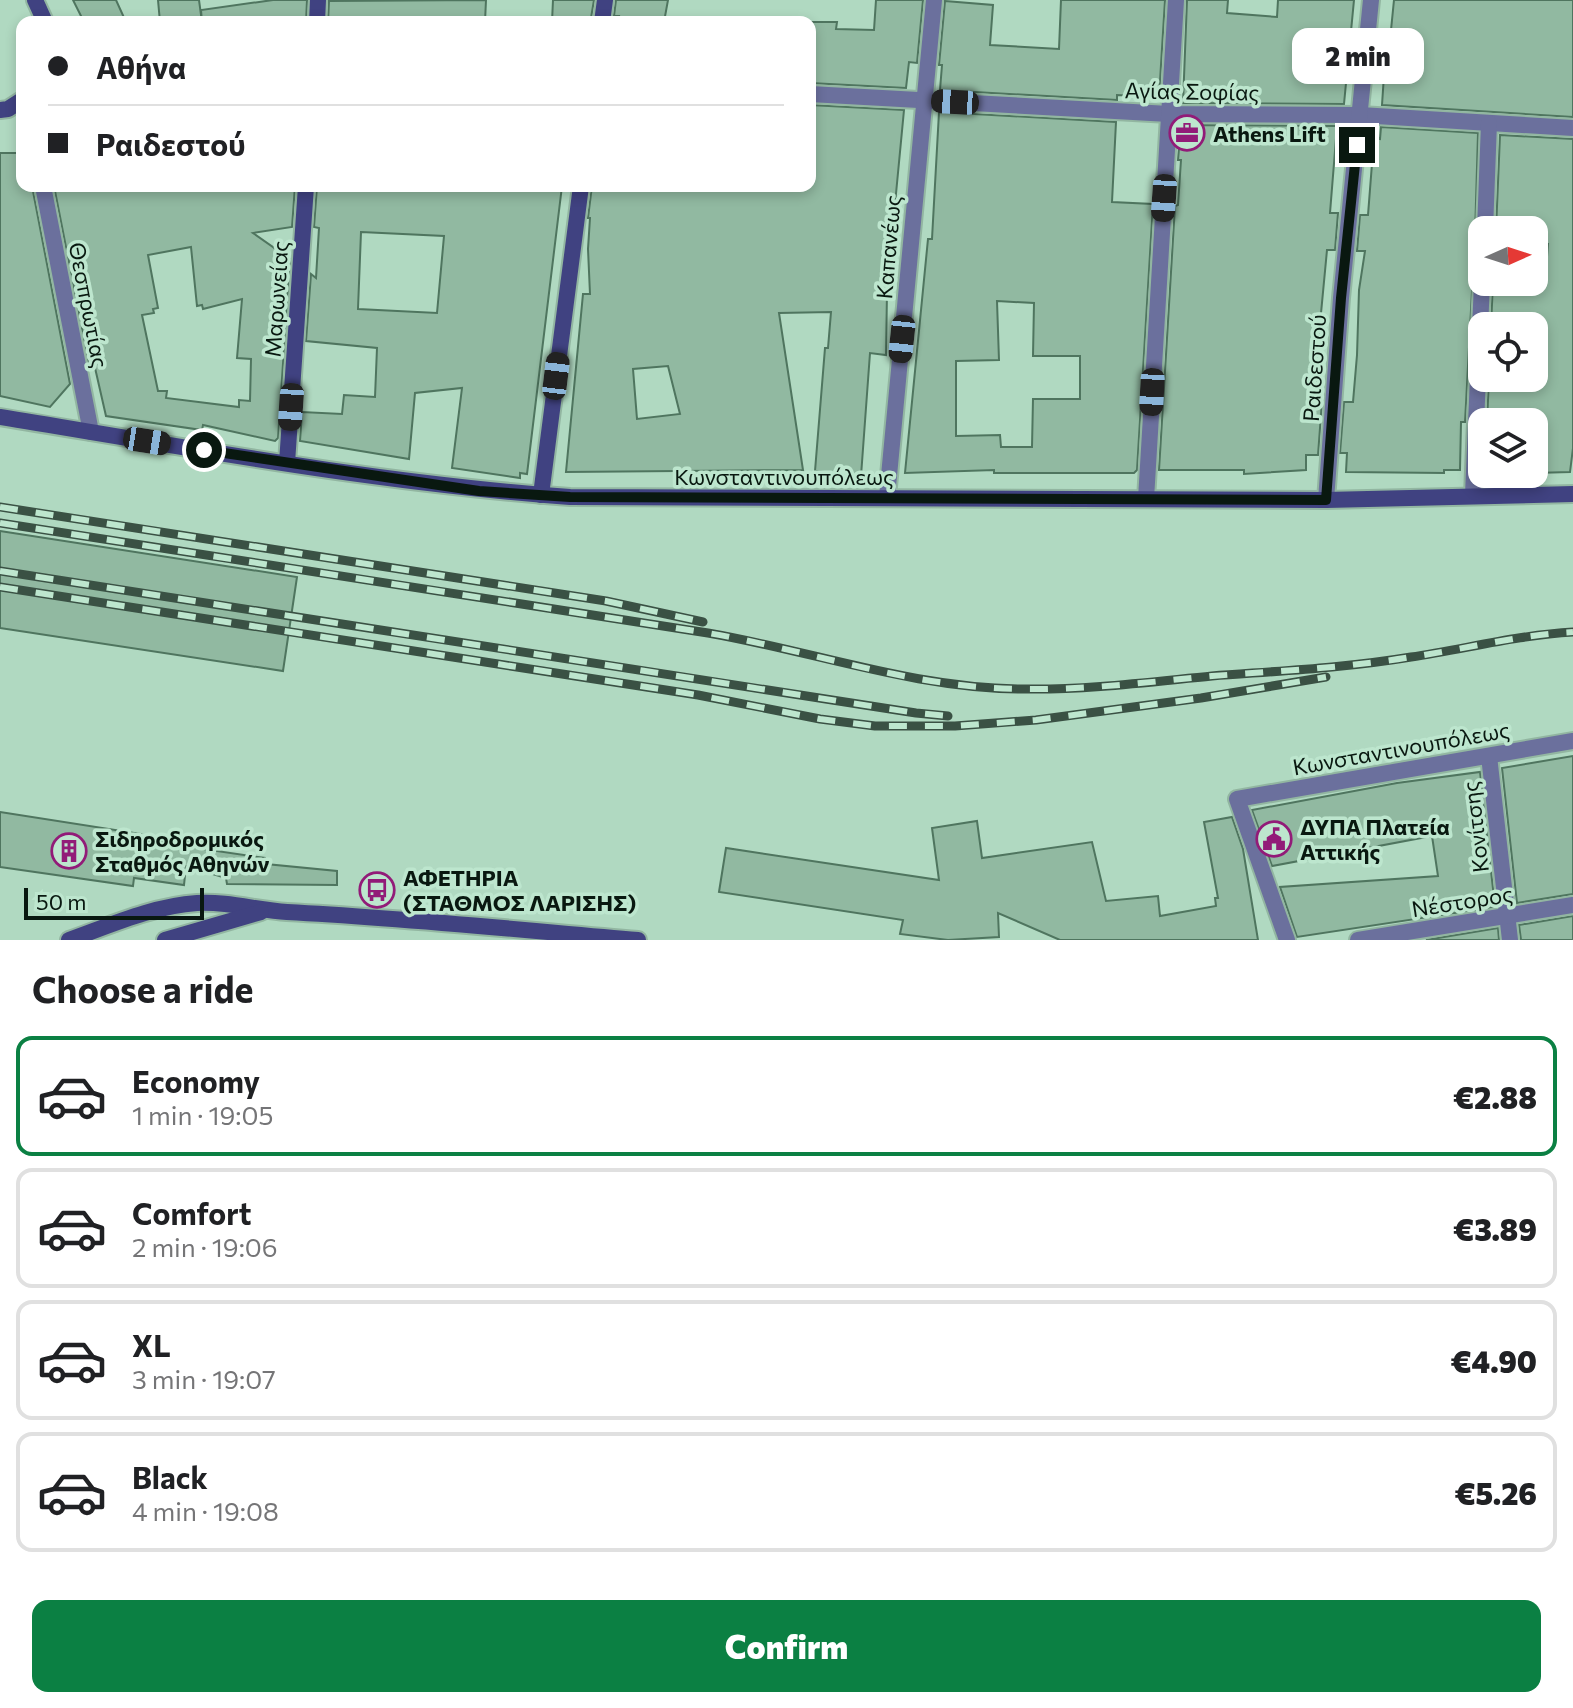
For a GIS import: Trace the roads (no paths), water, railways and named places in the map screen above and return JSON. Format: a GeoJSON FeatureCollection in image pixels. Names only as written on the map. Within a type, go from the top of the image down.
{"type":"FeatureCollection","features":[{"type":"Feature","properties":{"kind":"street","name":"Καπανέως"},"geometry":{"type":"LineString","coordinates":[[887,497],[934,0]]}},
{"type":"Feature","properties":{"kind":"street"},"geometry":{"type":"LineString","coordinates":[[1146,499],[1176,0]]}},
{"type":"Feature","properties":{"kind":"street","name":"Ραιδεστού"},"geometry":{"type":"LineString","coordinates":[[1326,500],[1341,298],[1371,0]]}},
{"type":"Feature","properties":{"kind":"street","name":"Αγίας Σοφίας"},"geometry":{"type":"LineString","coordinates":[[816,94],[1169,114],[1360,115],[1573,128]]}},
{"type":"Feature","properties":{"kind":"street"},"geometry":{"type":"LineString","coordinates":[[1486,216],[1489,123]]}},
{"type":"Feature","properties":{"kind":"street","name":"Θεσπρωτίας"},"geometry":{"type":"LineString","coordinates":[[44,192],[91,432]]}},
{"type":"Feature","properties":{"kind":"street","name":"Μαρωνείας"},"geometry":{"type":"LineString","coordinates":[[287,463],[306,192]]}},
{"type":"Feature","properties":{"kind":"street"},"geometry":{"type":"LineString","coordinates":[[541,495],[580,192]]}},
{"type":"Feature","properties":{"kind":"street"},"geometry":{"type":"LineString","coordinates":[[1473,495],[1481,296]]}},
{"type":"Feature","properties":{"kind":"street","name":"Κωνσταντινουπόλεως"},"geometry":{"type":"LineString","coordinates":[[0,417],[479,491],[541,495],[607,498],[1326,500],[1573,494]]}},
{"type":"Feature","properties":{"kind":"street","name":"Κωνσταντινουπόλεως"},"geometry":{"type":"LineString","coordinates":[[1287,940],[1237,799],[1573,741]]}},
{"type":"Feature","properties":{"kind":"street","name":"Κονίτσης"},"geometry":{"type":"LineString","coordinates":[[1489,756],[1510,940]]}},
{"type":"Feature","properties":{"kind":"street"},"geometry":{"type":"LineString","coordinates":[[69,940],[161,908],[198,902],[266,911],[378,917],[519,935],[638,940]]}},
{"type":"Feature","properties":{"kind":"street","name":"Νέστορος"},"geometry":{"type":"LineString","coordinates":[[1358,940],[1573,905]]}},
{"type":"Feature","properties":{"kind":"street"},"geometry":{"type":"LineString","coordinates":[[165,940],[266,911]]}},
{"type":"Feature","properties":{"kind":"railway"},"geometry":{"type":"LineString","coordinates":[[0,507],[606,601],[703,622]]}},
{"type":"Feature","properties":{"kind":"railway"},"geometry":{"type":"LineString","coordinates":[[0,523],[708,633],[904,676],[983,687],[1094,687],[1336,667],[1573,632]]}},
{"type":"Feature","properties":{"kind":"railway"},"geometry":{"type":"LineString","coordinates":[[0,571],[948,716]]}},
{"type":"Feature","properties":{"kind":"railway"},"geometry":{"type":"LineString","coordinates":[[0,587],[698,695],[820,719],[875,726],[955,726],[1036,720],[1201,698],[1326,677]]}},
{"type":"Feature","properties":{"kind":"place","name":"Athens Lift"},"geometry":{"type":"Point","coordinates":[1187,133]}},
{"type":"Feature","properties":{"kind":"place","name":"ΔΥΠΑ Πλατεία Αττικής"},"geometry":{"type":"Point","coordinates":[1274,839]}},
{"type":"Feature","properties":{"kind":"place","name":"Σιδηροδρομικός Σταθμός Αθηνών"},"geometry":{"type":"Point","coordinates":[69,851]}},
{"type":"Feature","properties":{"kind":"place","name":"ΑΦΕΤΗΡΙΑ (ΣΤΑΘΜΟΣ ΛΑΡΙΣΗΣ)"},"geometry":{"type":"Point","coordinates":[377,890]}}]}
